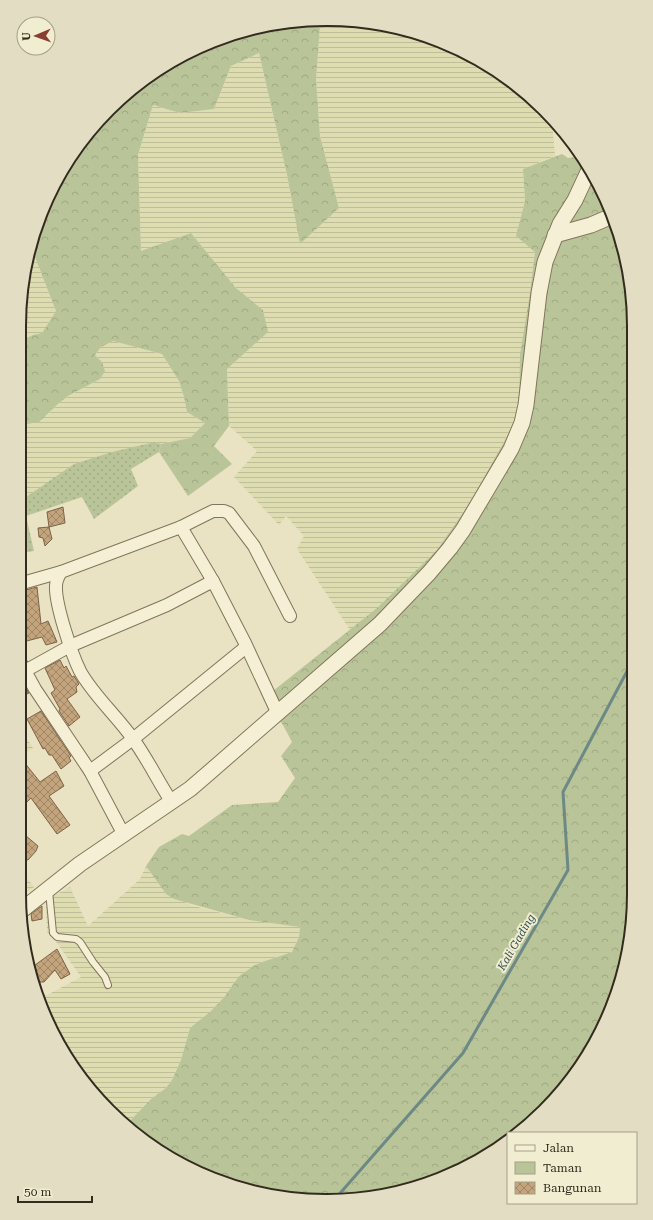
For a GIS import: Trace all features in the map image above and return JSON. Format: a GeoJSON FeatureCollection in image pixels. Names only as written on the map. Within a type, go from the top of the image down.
{"type":"FeatureCollection","features":[{"type":"Feature","properties":{"kind":"street"},"geometry":{"type":"LineString","coordinates":[[27,906],[80,864],[190,789],[278,714],[371,633],[429,573],[464,530],[511,449],[522,423],[526,405],[542,275],[545,262],[555,235],[575,200],[587,175]]}},
{"type":"Feature","properties":{"kind":"street"},"geometry":{"type":"LineString","coordinates":[[555,235],[591,225],[606,218]]}},
{"type":"Feature","properties":{"kind":"street"},"geometry":{"type":"LineString","coordinates":[[26,582],[61,572],[181,527],[214,511],[224,511],[229,513],[254,546],[290,616]]}},
{"type":"Feature","properties":{"kind":"street"},"geometry":{"type":"LineString","coordinates":[[181,527],[213,581],[278,714]]}},
{"type":"Feature","properties":{"kind":"street"},"geometry":{"type":"LineString","coordinates":[[61,572],[57,578],[56,594],[70,646],[80,671],[89,685],[133,739],[171,802]]}},
{"type":"Feature","properties":{"kind":"street"},"geometry":{"type":"LineString","coordinates":[[26,663],[167,605],[213,581]]}},
{"type":"Feature","properties":{"kind":"street"},"geometry":{"type":"LineString","coordinates":[[90,771],[133,739],[246,647]]}},
{"type":"Feature","properties":{"kind":"street"},"geometry":{"type":"LineString","coordinates":[[26,672],[35,689],[90,771],[124,835]]}},
{"type":"Feature","properties":{"kind":"lane"},"geometry":{"type":"LineString","coordinates":[[49,888],[53,933],[57,937],[76,939],[80,942],[105,977],[108,985]]}},
{"type":"Feature","properties":{"kind":"green space"},"geometry":{"type":"Polygon","coordinates":[[[320,26],[366,29],[404,36],[423,42],[477,66],[525,101],[553,129],[555,156],[523,169],[525,201],[517,236],[535,251],[519,415],[469,504],[437,550],[377,608],[350,630],[297,549],[304,536],[286,516],[279,525],[234,477],[257,451],[229,426],[227,369],[267,332],[263,310],[236,288],[191,233],[141,252],[138,155],[153,105],[180,113],[214,109],[231,66],[259,53],[287,175],[300,244],[339,208],[320,136],[316,79],[320,26]]]}},
{"type":"Feature","properties":{"kind":"green space"},"geometry":{"type":"Polygon","coordinates":[[[320,26],[316,79],[320,136],[339,208],[300,244],[287,175],[259,53],[231,66],[214,109],[180,113],[153,105],[138,155],[141,251],[191,233],[236,288],[263,310],[268,332],[227,369],[229,426],[214,446],[232,464],[188,496],[159,452],[161,444],[190,438],[205,423],[187,412],[179,381],[162,354],[113,341],[101,347],[95,355],[102,362],[105,371],[100,379],[68,396],[39,422],[26,424],[26,338],[42,333],[56,311],[35,257],[42,230],[66,176],[101,128],[114,114],[144,88],[176,66],[230,42],[268,32],[320,26]]]}},
{"type":"Feature","properties":{"kind":"green space"},"geometry":{"type":"Polygon","coordinates":[[[562,154],[568,158],[574,157],[587,176],[611,230],[617,249],[624,287],[627,326],[627,894],[624,933],[617,971],[596,1026],[587,1044],[565,1076],[539,1106],[525,1119],[477,1154],[423,1178],[404,1184],[366,1191],[326,1194],[307,1193],[249,1184],[212,1171],[176,1154],[130,1121],[151,1099],[166,1088],[172,1080],[181,1060],[190,1028],[211,1011],[225,996],[239,976],[255,965],[292,952],[299,937],[300,927],[249,920],[174,899],[166,894],[146,866],[159,847],[182,834],[189,836],[232,805],[278,802],[295,778],[281,756],[292,742],[283,725],[263,699],[377,608],[437,550],[469,504],[519,415],[520,355],[535,252],[516,236],[525,201],[523,169],[562,154]]]}},
{"type":"Feature","properties":{"kind":"green space"},"geometry":{"type":"Polygon","coordinates":[[[35,254],[56,311],[42,333],[26,338],[29,287],[35,254]]]}},
{"type":"Feature","properties":{"kind":"green space"},"geometry":{"type":"Polygon","coordinates":[[[113,341],[162,354],[179,381],[187,412],[205,423],[190,438],[161,444],[155,442],[26,497],[26,423],[46,416],[68,396],[100,379],[102,362],[95,355],[101,347],[113,341]]]}},
{"type":"Feature","properties":{"kind":"green space"},"geometry":{"type":"Polygon","coordinates":[[[155,442],[161,444],[159,452],[131,469],[138,486],[94,519],[82,497],[26,516],[26,496],[74,464],[112,452],[155,442]]]}},
{"type":"Feature","properties":{"kind":"green space"},"geometry":{"type":"Polygon","coordinates":[[[26,516],[34,551],[26,552],[26,516]]]}},
{"type":"Feature","properties":{"kind":"green space"},"geometry":{"type":"Polygon","coordinates":[[[26,738],[33,748],[26,753],[26,738]]]}},
{"type":"Feature","properties":{"kind":"green space"},"geometry":{"type":"Polygon","coordinates":[[[146,866],[166,894],[194,906],[249,920],[300,927],[299,937],[292,952],[255,965],[239,976],[225,996],[211,1011],[190,1028],[181,1060],[172,1080],[166,1088],[151,1099],[130,1121],[101,1092],[66,1044],[43,993],[47,995],[81,977],[54,939],[47,932],[46,900],[70,887],[88,926],[140,879],[146,866]]]}},
{"type":"Feature","properties":{"kind":"green space"},"geometry":{"type":"Polygon","coordinates":[[[26,877],[34,887],[26,893],[26,877]]]}},
{"type":"Feature","properties":{"kind":"building"},"geometry":{"type":"Polygon","coordinates":[[[63,507],[65,523],[49,527],[47,512],[63,507]]]}},
{"type":"Feature","properties":{"kind":"building"},"geometry":{"type":"Polygon","coordinates":[[[49,527],[52,539],[45,546],[43,538],[39,537],[38,528],[49,527]]]}},
{"type":"Feature","properties":{"kind":"building"},"geometry":{"type":"Polygon","coordinates":[[[37,587],[41,624],[48,621],[57,642],[46,645],[42,637],[26,641],[26,590],[37,587]]]}},
{"type":"Feature","properties":{"kind":"building"},"geometry":{"type":"Polygon","coordinates":[[[60,660],[64,668],[66,666],[72,677],[74,676],[79,684],[76,687],[77,692],[67,699],[80,717],[69,726],[59,711],[60,709],[51,693],[55,690],[45,668],[60,660]]]}},
{"type":"Feature","properties":{"kind":"building"},"geometry":{"type":"Polygon","coordinates":[[[41,711],[71,756],[69,758],[71,761],[61,769],[52,755],[49,755],[45,748],[43,749],[27,719],[41,711]]]}},
{"type":"Feature","properties":{"kind":"building"},"geometry":{"type":"Polygon","coordinates":[[[26,764],[40,782],[56,771],[64,786],[49,796],[70,825],[57,834],[31,798],[26,803],[26,764]]]}},
{"type":"Feature","properties":{"kind":"building"},"geometry":{"type":"Polygon","coordinates":[[[26,836],[38,846],[36,851],[28,860],[26,859],[26,836]]]}},
{"type":"Feature","properties":{"kind":"building"},"geometry":{"type":"Polygon","coordinates":[[[42,906],[42,919],[32,921],[31,914],[42,906]]]}},
{"type":"Feature","properties":{"kind":"building"},"geometry":{"type":"Polygon","coordinates":[[[57,949],[70,974],[61,979],[55,970],[44,982],[39,982],[35,965],[57,949]]]}},
{"type":"Feature","properties":{"kind":"waterway","name":"Kali Gading"},"geometry":{"type":"LineString","coordinates":[[340,1193],[463,1053],[568,870],[563,792],[627,671]]}}]}
